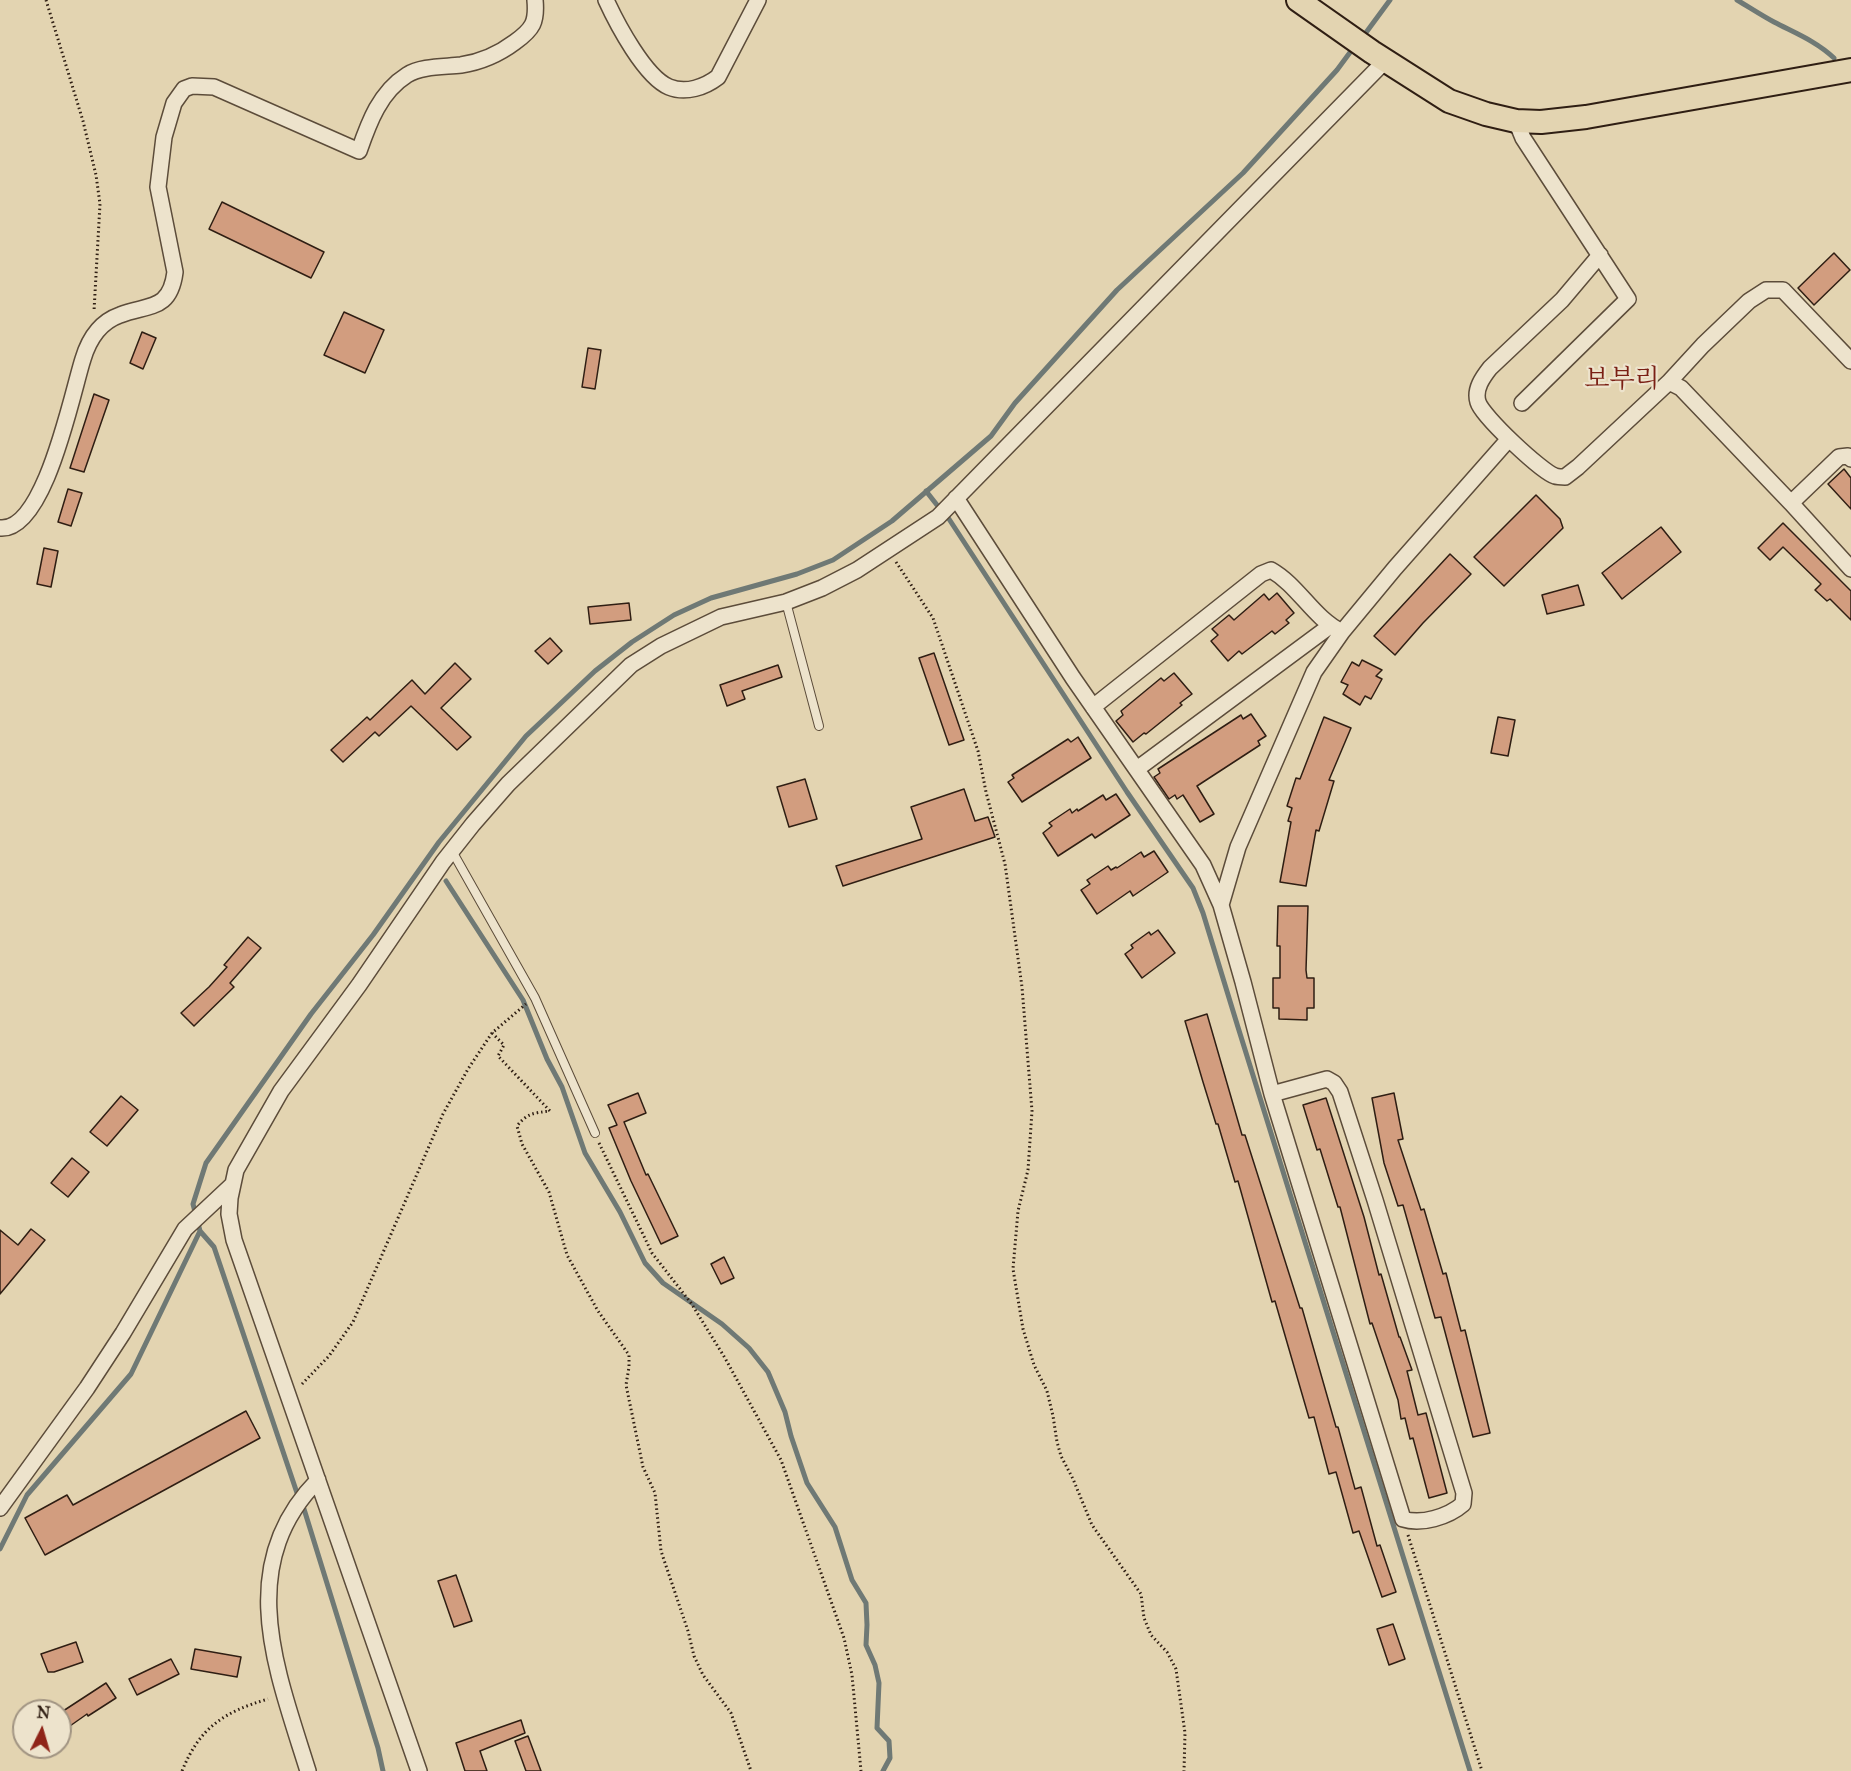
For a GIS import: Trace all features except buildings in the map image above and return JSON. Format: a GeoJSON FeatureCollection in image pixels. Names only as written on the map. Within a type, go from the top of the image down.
{"type":"FeatureCollection","features":[{"type":"Feature","properties":{"kind":"main road"},"geometry":{"type":"LineString","coordinates":[[1298,0],[1449,101],[1486,114],[1516,121],[1541,122],[1586,117],[1851,70]]}},
{"type":"Feature","properties":{"kind":"street"},"geometry":{"type":"LineString","coordinates":[[0,528],[13,527],[21,521],[36,501],[45,482],[83,357],[92,336],[98,329],[120,315],[159,304],[168,296],[174,282],[175,272],[160,202],[159,167],[171,111],[184,89],[192,86],[214,87],[359,151],[371,120],[389,89],[410,73],[463,64],[487,58],[503,50],[532,28],[536,12],[535,0]]}},
{"type":"Feature","properties":{"kind":"street"},"geometry":{"type":"LineString","coordinates":[[606,0],[633,50],[646,66],[659,81],[669,87],[682,90],[697,88],[718,77],[758,0]]}},
{"type":"Feature","properties":{"kind":"street"},"geometry":{"type":"LineString","coordinates":[[418,1771],[234,1240],[229,1214],[236,1170],[281,1091],[360,986],[452,851],[508,784],[631,665],[661,646],[721,617],[786,602],[822,588],[858,570],[938,517],[1379,56]]}},
{"type":"Feature","properties":{"kind":"street"},"geometry":{"type":"LineString","coordinates":[[1516,121],[1523,138],[1628,299],[1522,404]]}},
{"type":"Feature","properties":{"kind":"street"},"geometry":{"type":"LineString","coordinates":[[1600,255],[1562,300],[1490,368],[1482,378],[1478,390],[1478,402],[1485,414],[1509,440],[1554,476],[1565,477],[1578,467],[1669,382],[1703,345],[1749,301],[1766,290],[1783,290],[1851,361]]}},
{"type":"Feature","properties":{"kind":"street"},"geometry":{"type":"LineString","coordinates":[[1669,382],[1681,388],[1851,569]]}},
{"type":"Feature","properties":{"kind":"street"},"geometry":{"type":"LineString","coordinates":[[1137,770],[1336,629],[1395,568],[1509,440]]}},
{"type":"Feature","properties":{"kind":"street"},"geometry":{"type":"LineString","coordinates":[[1791,503],[1839,457],[1848,456],[1851,459]]}},
{"type":"Feature","properties":{"kind":"street"},"geometry":{"type":"LineString","coordinates":[[956,498],[1093,707],[1203,865],[1221,905],[1272,1094],[1403,1519],[1414,1523],[1454,1512],[1463,1504],[1464,1493],[1340,1092],[1334,1083],[1327,1079],[1272,1094]]}},
{"type":"Feature","properties":{"kind":"street"},"geometry":{"type":"LineString","coordinates":[[1093,707],[1261,574],[1271,570],[1282,576],[1336,629]]}},
{"type":"Feature","properties":{"kind":"street"},"geometry":{"type":"LineString","coordinates":[[1221,905],[1239,847],[1314,672],[1336,629]]}},
{"type":"Feature","properties":{"kind":"street"},"geometry":{"type":"LineString","coordinates":[[0,1509],[93,1379],[185,1229],[232,1185]]}},
{"type":"Feature","properties":{"kind":"street"},"geometry":{"type":"LineString","coordinates":[[308,1771],[284,1694],[268,1618],[270,1570],[274,1551],[296,1505],[318,1480]]}},
{"type":"Feature","properties":{"kind":"lane"},"geometry":{"type":"LineString","coordinates":[[786,602],[819,726]]}},
{"type":"Feature","properties":{"kind":"lane"},"geometry":{"type":"LineString","coordinates":[[452,851],[535,998],[595,1133]]}},
{"type":"Feature","properties":{"kind":"path"},"geometry":{"type":"LineString","coordinates":[[46,0],[83,121],[96,175],[100,204],[92,336]]}},
{"type":"Feature","properties":{"kind":"path"},"geometry":{"type":"LineString","coordinates":[[888,550],[933,618],[978,751],[1005,864],[1022,987],[1032,1111],[1028,1170],[1018,1211],[1013,1269],[1023,1329],[1034,1365],[1047,1392],[1061,1456],[1092,1525],[1140,1594],[1144,1618],[1151,1635],[1167,1652],[1176,1669],[1185,1733],[1184,1771]]}},
{"type":"Feature","properties":{"kind":"path"},"geometry":{"type":"LineString","coordinates":[[287,1391],[305,1382],[329,1356],[353,1322],[443,1114],[468,1069],[492,1033],[535,998]]}},
{"type":"Feature","properties":{"kind":"path"},"geometry":{"type":"LineString","coordinates":[[492,1033],[504,1045],[498,1056],[550,1111],[524,1117],[517,1126],[522,1144],[549,1192],[567,1254],[598,1311],[628,1355],[626,1385],[643,1467],[654,1493],[661,1551],[694,1656],[708,1682],[730,1713],[751,1771]]}},
{"type":"Feature","properties":{"kind":"path"},"geometry":{"type":"LineString","coordinates":[[595,1133],[652,1253],[691,1303],[725,1358],[781,1460],[844,1638],[852,1675],[861,1771]]}},
{"type":"Feature","properties":{"kind":"path"},"geometry":{"type":"LineString","coordinates":[[1403,1519],[1482,1771]]}},
{"type":"Feature","properties":{"kind":"path"},"geometry":{"type":"LineString","coordinates":[[182,1771],[203,1732],[242,1707],[284,1694]]}},
{"type":"Feature","properties":{"kind":"waterway"},"geometry":{"type":"LineString","coordinates":[[1362,38],[1390,0]]}},
{"type":"Feature","properties":{"kind":"waterway"},"geometry":{"type":"LineString","coordinates":[[1737,0],[1813,42],[1834,58]]}},
{"type":"Feature","properties":{"kind":"waterway"},"geometry":{"type":"LineString","coordinates":[[0,1549],[27,1495],[131,1374],[200,1231],[193,1204],[206,1163],[311,1014],[373,935],[439,842],[526,736],[595,671],[632,642],[674,615],[711,598],[797,574],[833,560],[892,521],[991,436],[1015,403],[1117,290],[1243,173],[1337,70],[1354,47]]}},
{"type":"Feature","properties":{"kind":"waterway"},"geometry":{"type":"LineString","coordinates":[[926,491],[937,505]]}},
{"type":"Feature","properties":{"kind":"waterway"},"geometry":{"type":"LineString","coordinates":[[949,519],[1127,792],[1193,888],[1203,913],[1470,1771]]}},
{"type":"Feature","properties":{"kind":"waterway"},"geometry":{"type":"LineString","coordinates":[[446,881],[523,1000],[547,1059],[562,1087],[585,1153],[620,1212],[645,1263],[663,1283],[722,1324],[749,1348],[768,1372],[785,1412],[807,1483],[835,1527],[852,1580],[866,1603],[866,1645],[875,1665],[879,1683],[877,1728],[889,1741],[890,1758],[883,1771]]}},
{"type":"Feature","properties":{"kind":"waterway"},"geometry":{"type":"LineString","coordinates":[[200,1231],[214,1247],[297,1493]]}},
{"type":"Feature","properties":{"kind":"waterway"},"geometry":{"type":"LineString","coordinates":[[304,1509],[378,1748],[383,1771]]}},
{"type":"Feature","properties":{"kind":"district","name":"보부리"},"geometry":{"type":"Point","coordinates":[1622,381]}}]}
